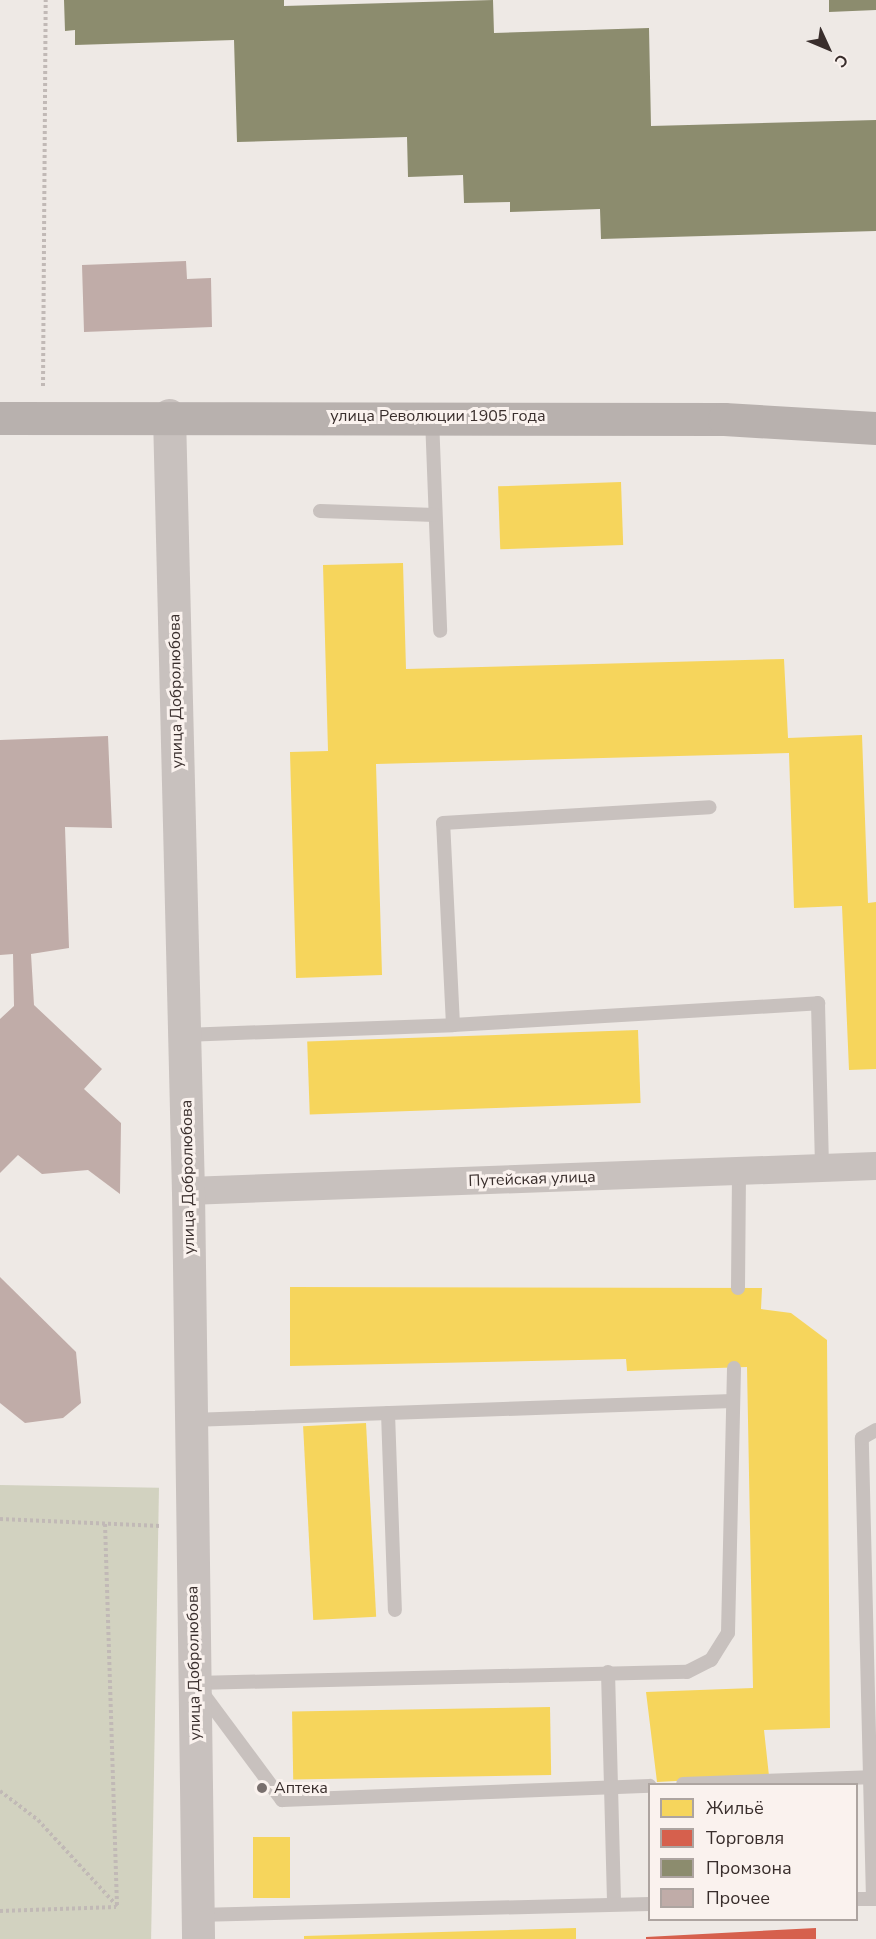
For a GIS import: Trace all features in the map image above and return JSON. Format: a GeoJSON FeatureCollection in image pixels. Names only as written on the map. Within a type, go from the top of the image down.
{"type":"FeatureCollection","features":[{"type":"Feature","properties":{"kind":"main road","name":"улица Революции 1905 года"},"geometry":{"type":"LineString","coordinates":[[0,418],[169,415],[724,418],[876,428]]}},
{"type":"Feature","properties":{"kind":"street","name":"улица Добролюбова"},"geometry":{"type":"LineString","coordinates":[[169,415],[188,1191],[198,1927]]}},
{"type":"Feature","properties":{"kind":"street","name":"Путейская улица"},"geometry":{"type":"LineString","coordinates":[[188,1191],[876,1166]]}},
{"type":"Feature","properties":{"kind":"lane"},"geometry":{"type":"LineString","coordinates":[[432,416],[440,631]]}},
{"type":"Feature","properties":{"kind":"lane"},"geometry":{"type":"LineString","coordinates":[[320,511],[435,515]]}},
{"type":"Feature","properties":{"kind":"lane"},"geometry":{"type":"LineString","coordinates":[[453,1025],[443,823],[710,807]]}},
{"type":"Feature","properties":{"kind":"lane"},"geometry":{"type":"LineString","coordinates":[[184,1035],[453,1025],[818,1003],[822,1168]]}},
{"type":"Feature","properties":{"kind":"lane"},"geometry":{"type":"LineString","coordinates":[[738,1288],[739,1172]]}},
{"type":"Feature","properties":{"kind":"lane"},"geometry":{"type":"LineString","coordinates":[[195,1683],[687,1672],[711,1660],[728,1633],[734,1368]]}},
{"type":"Feature","properties":{"kind":"lane"},"geometry":{"type":"LineString","coordinates":[[191,1420],[733,1401]]}},
{"type":"Feature","properties":{"kind":"lane"},"geometry":{"type":"LineString","coordinates":[[388,1413],[395,1610]]}},
{"type":"Feature","properties":{"kind":"lane"},"geometry":{"type":"LineString","coordinates":[[858,1899],[874,1899],[873,1777],[862,1438],[876,1430]]}},
{"type":"Feature","properties":{"kind":"lane"},"geometry":{"type":"LineString","coordinates":[[608,1672],[614,1904]]}},
{"type":"Feature","properties":{"kind":"lane"},"geometry":{"type":"LineString","coordinates":[[195,1683],[282,1800],[648,1786]]}},
{"type":"Feature","properties":{"kind":"lane"},"geometry":{"type":"LineString","coordinates":[[730,1783],[873,1777]]}},
{"type":"Feature","properties":{"kind":"lane"},"geometry":{"type":"LineString","coordinates":[[198,1927],[648,1904]]}},
{"type":"Feature","properties":{"kind":"path"},"geometry":{"type":"LineString","coordinates":[[42,417],[45,214],[49,127],[46,0]]}},
{"type":"Feature","properties":{"kind":"path"},"geometry":{"type":"LineString","coordinates":[[0,1519],[193,1528]]}},
{"type":"Feature","properties":{"kind":"path"},"geometry":{"type":"LineString","coordinates":[[105,1524],[117,1907]]}},
{"type":"Feature","properties":{"kind":"path"},"geometry":{"type":"LineString","coordinates":[[0,1791],[38,1820],[117,1907]]}},
{"type":"Feature","properties":{"kind":"path"},"geometry":{"type":"LineString","coordinates":[[0,1911],[117,1907]]}},
{"type":"Feature","properties":{"kind":"green space"},"geometry":{"type":"Polygon","coordinates":[[[0,1485],[159,1488],[151,1939],[0,1939],[0,1485]]]}},
{"type":"Feature","properties":{"kind":"building: Жильё"},"geometry":{"type":"Polygon","coordinates":[[[621,482],[623,545],[500,549],[498,486],[621,482]]]}},
{"type":"Feature","properties":{"kind":"building: Жильё"},"geometry":{"type":"Polygon","coordinates":[[[403,563],[406,669],[784,659],[788,738],[862,735],[868,903],[876,902],[876,1069],[849,1070],[842,906],[794,908],[789,753],[376,764],[382,975],[296,978],[290,752],[328,751],[323,565],[403,563]]]}},
{"type":"Feature","properties":{"kind":"building: Жильё"},"geometry":{"type":"Polygon","coordinates":[[[638,1030],[641,1103],[310,1115],[307,1042],[638,1030]]]}},
{"type":"Feature","properties":{"kind":"building: Жильё"},"geometry":{"type":"Polygon","coordinates":[[[290,1287],[762,1288],[761,1309],[791,1313],[827,1340],[830,1728],[764,1730],[769,1776],[657,1782],[646,1692],[753,1688],[747,1367],[627,1371],[626,1359],[290,1366],[290,1287]]]}},
{"type":"Feature","properties":{"kind":"building: Жильё"},"geometry":{"type":"Polygon","coordinates":[[[366,1423],[376,1617],[313,1620],[303,1426],[366,1423]]]}},
{"type":"Feature","properties":{"kind":"building: Жильё"},"geometry":{"type":"Polygon","coordinates":[[[550,1707],[551,1775],[293,1779],[292,1712],[550,1707]]]}},
{"type":"Feature","properties":{"kind":"building: Жильё"},"geometry":{"type":"Polygon","coordinates":[[[253,1837],[290,1837],[290,1898],[253,1898],[253,1837]]]}},
{"type":"Feature","properties":{"kind":"building: Жильё"},"geometry":{"type":"Polygon","coordinates":[[[576,1928],[576,1939],[304,1939],[304,1936],[576,1928]]]}},
{"type":"Feature","properties":{"kind":"building: Торговля"},"geometry":{"type":"Polygon","coordinates":[[[816,1928],[816,1939],[646,1939],[646,1937],[816,1928]]]}},
{"type":"Feature","properties":{"kind":"building: Промзона"},"geometry":{"type":"Polygon","coordinates":[[[64,0],[284,0],[284,6],[493,0],[494,33],[649,28],[651,126],[876,120],[876,231],[601,239],[600,209],[510,212],[510,202],[464,203],[463,175],[408,177],[407,137],[237,142],[234,40],[75,45],[75,30],[65,31],[64,0]]]}},
{"type":"Feature","properties":{"kind":"building: Промзона"},"geometry":{"type":"Polygon","coordinates":[[[829,0],[876,0],[876,10],[829,12],[829,0]]]}},
{"type":"Feature","properties":{"kind":"building: Прочее"},"geometry":{"type":"Polygon","coordinates":[[[186,261],[187,279],[211,278],[212,327],[84,332],[82,265],[186,261]]]}},
{"type":"Feature","properties":{"kind":"building: Прочее"},"geometry":{"type":"Polygon","coordinates":[[[108,736],[112,828],[65,827],[69,948],[31,954],[34,1005],[102,1069],[84,1089],[121,1123],[120,1194],[88,1170],[42,1174],[18,1155],[0,1173],[0,1019],[14,1006],[13,954],[0,955],[0,740],[108,736]]]}},
{"type":"Feature","properties":{"kind":"building: Прочее"},"geometry":{"type":"Polygon","coordinates":[[[0,1277],[76,1352],[81,1403],[63,1418],[25,1423],[0,1403],[0,1277]]]}},
{"type":"Feature","properties":{"kind":"place","name":"Аптека"},"geometry":{"type":"Point","coordinates":[262,1788]}}]}
